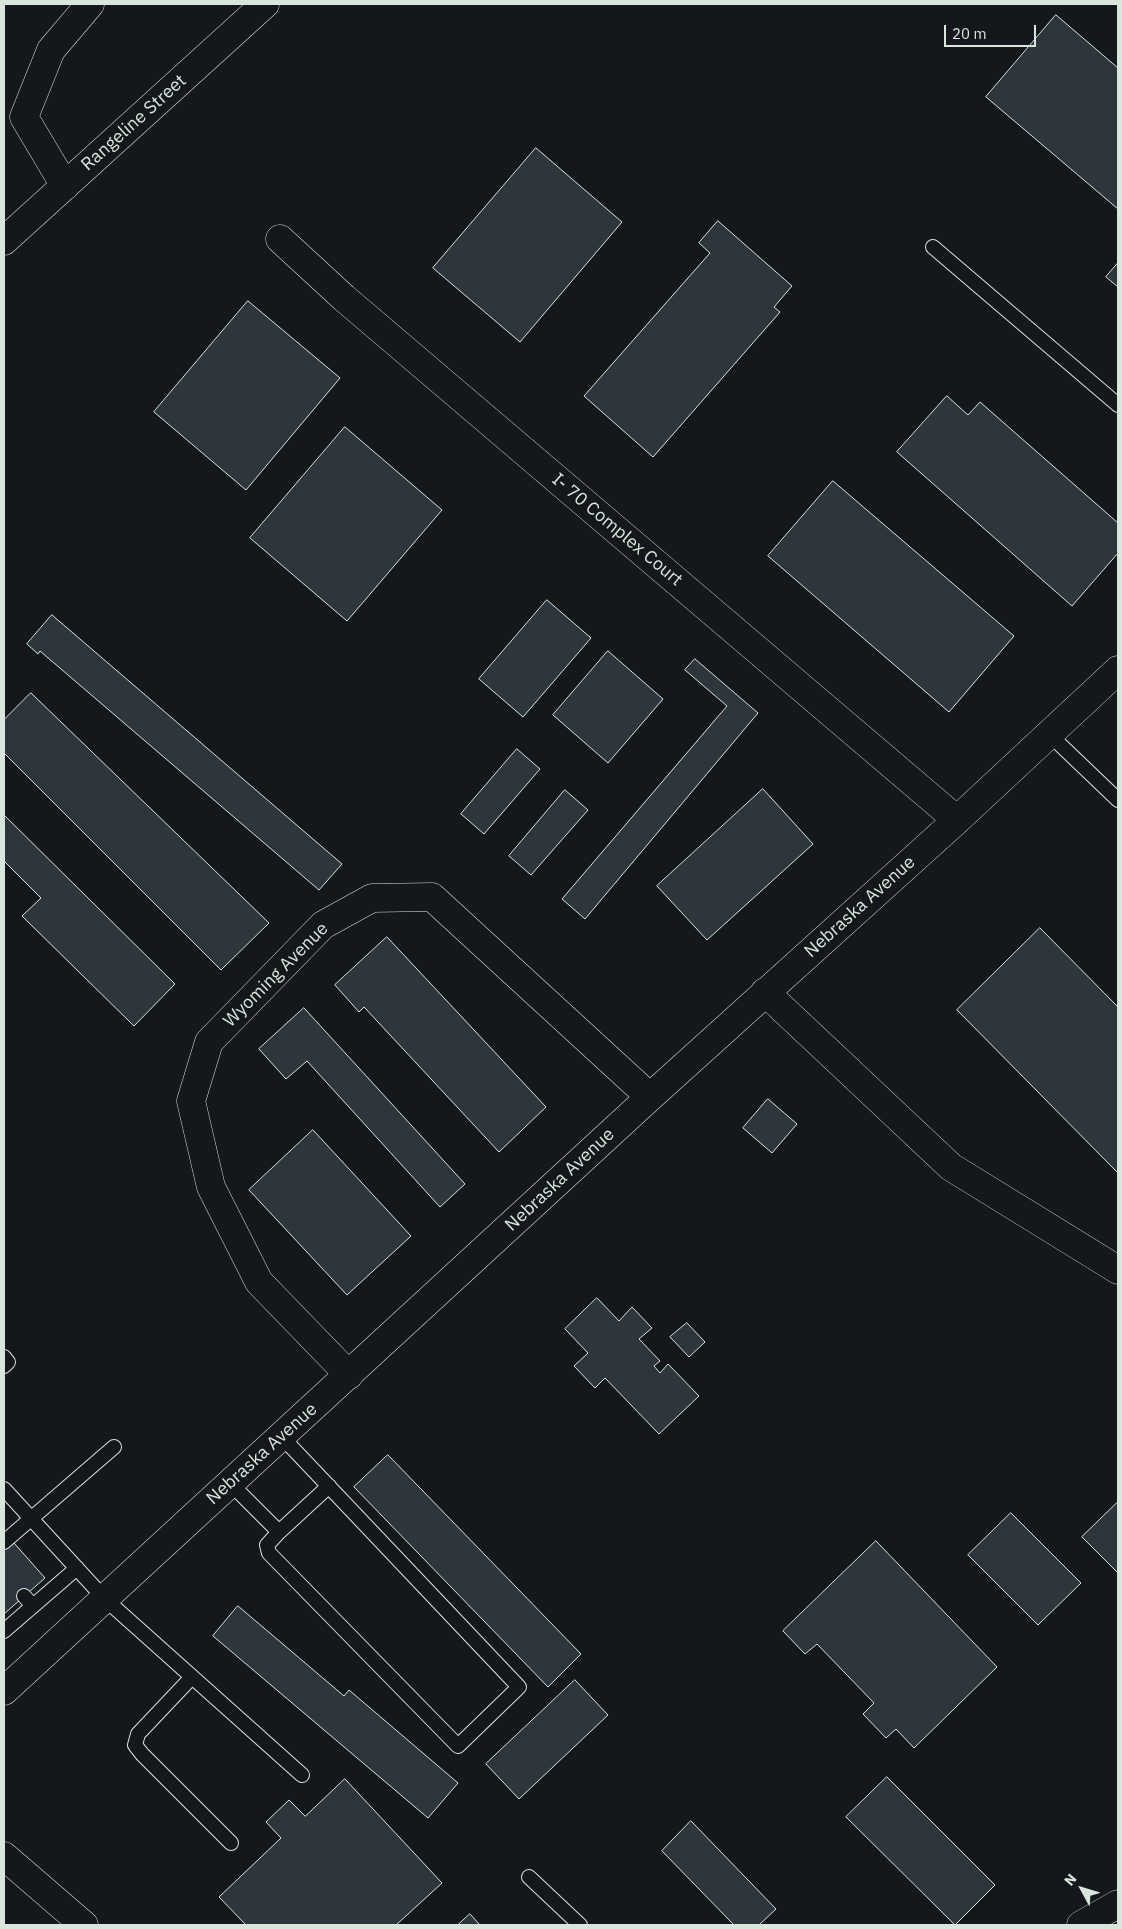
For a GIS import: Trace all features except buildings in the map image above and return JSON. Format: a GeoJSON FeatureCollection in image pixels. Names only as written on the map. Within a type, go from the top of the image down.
{"type":"FeatureCollection","features":[{"type":"Feature","properties":{"kind":"street"},"geometry":{"type":"LineString","coordinates":[[65,186],[24,117],[51,50],[90,4]]}},
{"type":"Feature","properties":{"kind":"street","name":"Rangeline Street"},"geometry":{"type":"LineString","coordinates":[[4,241],[265,4]]}},
{"type":"Feature","properties":{"kind":"street","name":"I- 70 Complex Court"},"geometry":{"type":"LineString","coordinates":[[280,239],[344,298],[957,820]]}},
{"type":"Feature","properties":{"kind":"street","name":"Nebraska Avenue"},"geometry":{"type":"LineString","coordinates":[[4,1691],[650,1097],[957,820],[1118,670]]}},
{"type":"Feature","properties":{"kind":"street","name":"Wyoming Avenue"},"geometry":{"type":"LineString","coordinates":[[349,1375],[259,1282],[211,1187],[192,1101],[208,1042],[323,925],[372,898],[432,897],[650,1097]]}},
{"type":"Feature","properties":{"kind":"street"},"geometry":{"type":"LineString","coordinates":[[765,992],[951,1167],[1118,1270]]}},
{"type":"Feature","properties":{"kind":"street"},"geometry":{"type":"LineString","coordinates":[[4,1856],[84,1925]]}},
{"type":"Feature","properties":{"kind":"street"},"geometry":{"type":"LineString","coordinates":[[1080,1925],[1118,1904]]}},
{"type":"Feature","properties":{"kind":"lane"},"geometry":{"type":"LineString","coordinates":[[933,247],[1118,405]]}},
{"type":"Feature","properties":{"kind":"lane"},"geometry":{"type":"LineString","coordinates":[[1049,734],[1118,800]]}},
{"type":"Feature","properties":{"kind":"lane"},"geometry":{"type":"LineString","coordinates":[[4,1357],[8,1362],[4,1366]]}},
{"type":"Feature","properties":{"kind":"lane"},"geometry":{"type":"LineString","coordinates":[[282,1437],[329,1486],[519,1687],[458,1746],[268,1553],[267,1545],[329,1486]]}},
{"type":"Feature","properties":{"kind":"lane"},"geometry":{"type":"LineString","coordinates":[[4,1542],[114,1447]]}},
{"type":"Feature","properties":{"kind":"lane"},"geometry":{"type":"LineString","coordinates":[[230,1483],[279,1532]]}},
{"type":"Feature","properties":{"kind":"lane"},"geometry":{"type":"LineString","coordinates":[[4,1489],[105,1599],[302,1775]]}},
{"type":"Feature","properties":{"kind":"lane"},"geometry":{"type":"LineString","coordinates":[[4,1631],[29,1601],[76,1568]]}},
{"type":"Feature","properties":{"kind":"lane"},"geometry":{"type":"LineString","coordinates":[[192,1677],[138,1734],[135,1745],[231,1844]]}},
{"type":"Feature","properties":{"kind":"lane"},"geometry":{"type":"LineString","coordinates":[[529,1877],[580,1925]]}}]}
